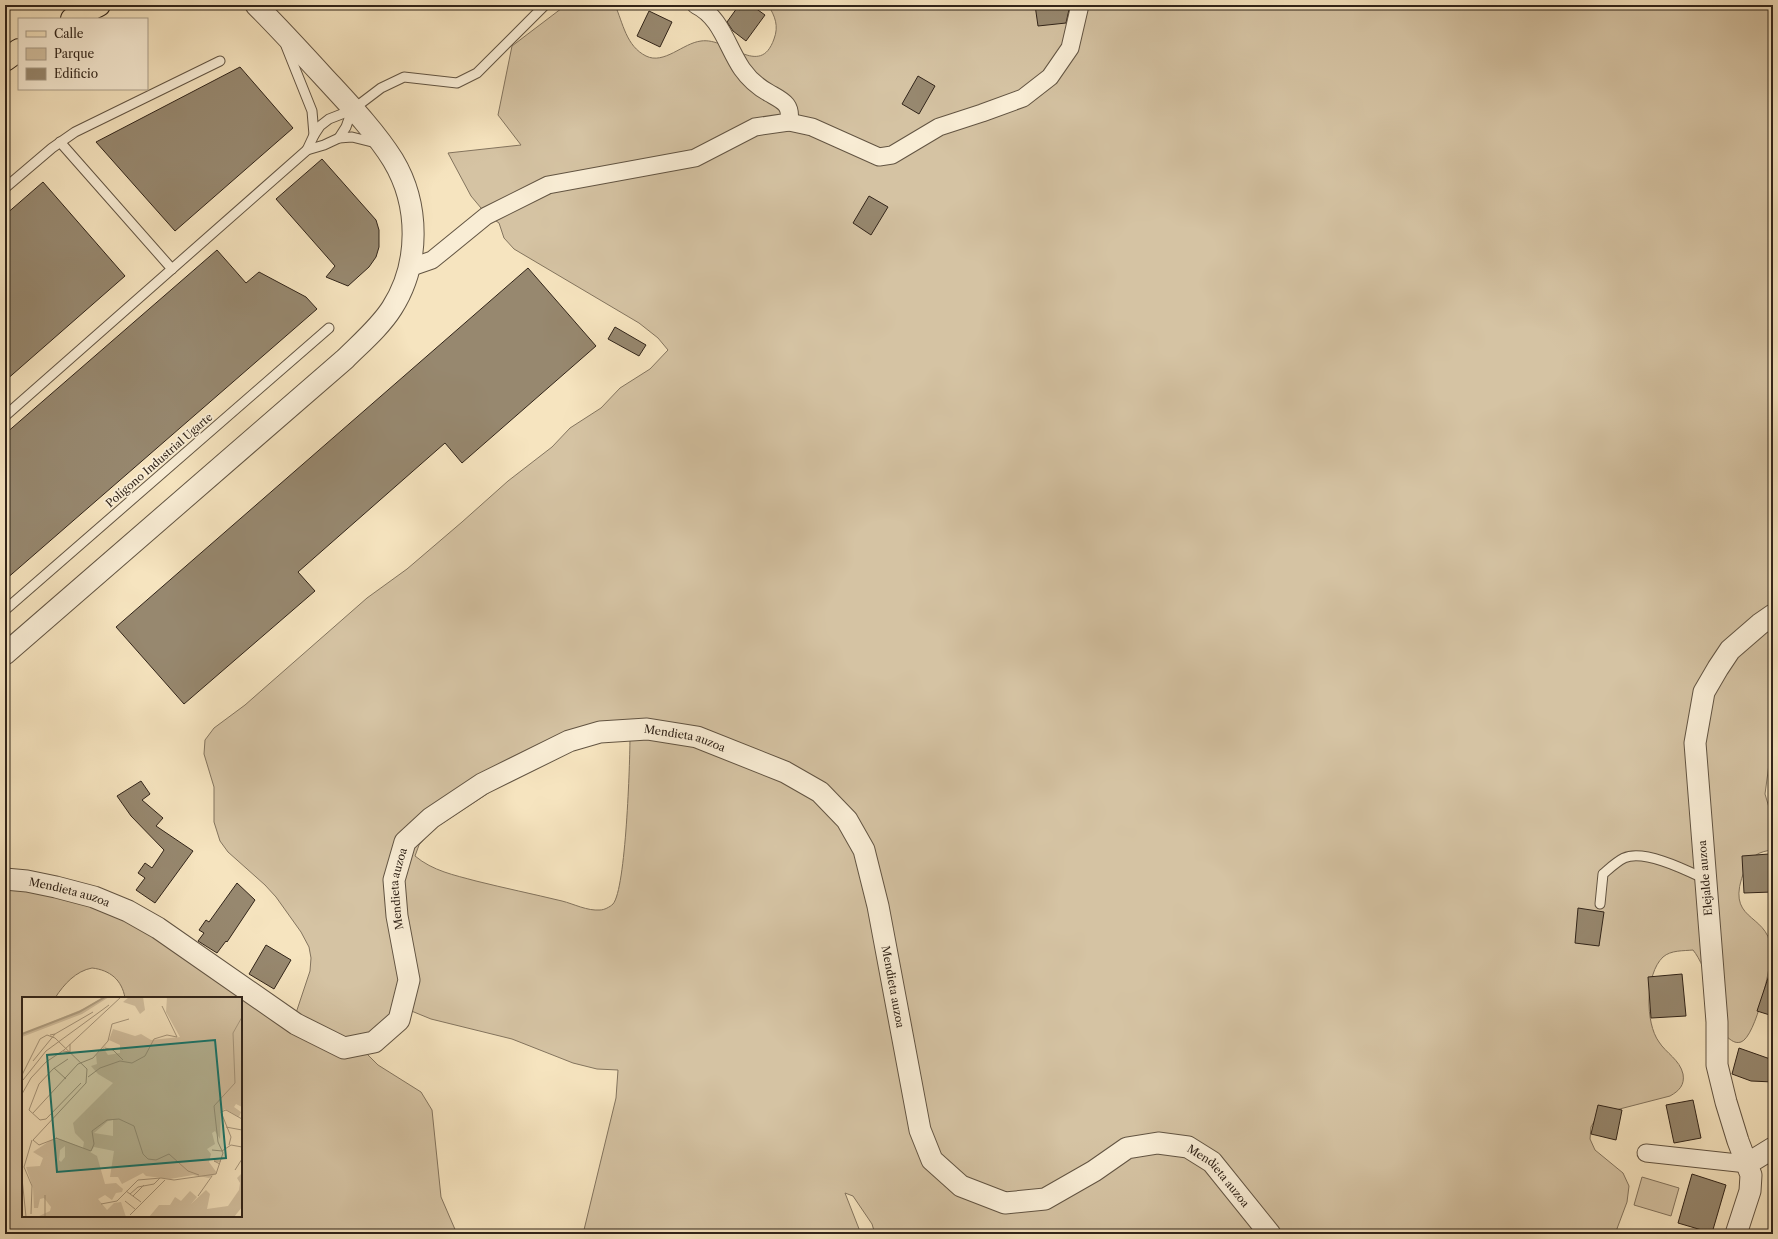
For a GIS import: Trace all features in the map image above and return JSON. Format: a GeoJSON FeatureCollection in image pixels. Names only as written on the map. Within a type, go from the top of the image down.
{"type":"FeatureCollection","features":[{"type":"Feature","properties":{"kind":"main road"},"geometry":{"type":"LineString","coordinates":[[74,18],[99,5]]}},
{"type":"Feature","properties":{"kind":"main road"},"geometry":{"type":"LineString","coordinates":[[5,60],[18,51]]}},
{"type":"Feature","properties":{"kind":"street"},"geometry":{"type":"LineString","coordinates":[[5,654],[345,359],[379,325],[392,307],[409,268],[414,226],[411,204],[403,181],[393,161],[382,144],[256,5]]}},
{"type":"Feature","properties":{"kind":"street"},"geometry":{"type":"LineString","coordinates":[[696,5],[710,16],[719,28],[742,69],[752,80],[787,104],[790,112],[789,122]]}},
{"type":"Feature","properties":{"kind":"street"},"geometry":{"type":"LineString","coordinates":[[409,268],[432,260],[486,216],[548,185],[695,158],[755,127],[789,122],[812,127],[879,157],[892,155],[939,127],[1023,98],[1050,77],[1070,48],[1078,20],[1080,5]]}},
{"type":"Feature","properties":{"kind":"street","name":"Elejalde auzoa"},"geometry":{"type":"LineString","coordinates":[[1736,1234],[1750,1191],[1751,1175],[1738,1141],[1717,1065],[1717,1022],[1695,743],[1704,692],[1718,668],[1730,650],[1760,624],[1773,615]]}},
{"type":"Feature","properties":{"kind":"street","name":"Mendieta auzoa"},"geometry":{"type":"LineString","coordinates":[[5,881],[27,881],[94,897],[128,911],[158,928],[296,1024],[344,1048],[374,1042],[399,1020],[409,980],[397,916],[394,880],[405,842],[431,818],[482,784],[569,741],[600,732],[647,729],[697,737],[785,772],[820,792],[847,820],[864,850],[876,899],[920,1130],[932,1160],[961,1186],[1005,1203],[1045,1199],[1094,1171],[1127,1148],[1158,1143],[1188,1147],[1212,1162],[1270,1234]]}},
{"type":"Feature","properties":{"kind":"street"},"geometry":{"type":"LineString","coordinates":[[1646,1153],[1747,1164],[1773,1148]]}},
{"type":"Feature","properties":{"kind":"lane"},"geometry":{"type":"LineString","coordinates":[[5,416],[307,150],[320,126],[329,119],[352,110],[380,88],[404,77],[457,83],[477,73],[545,5]]}},
{"type":"Feature","properties":{"kind":"lane"},"geometry":{"type":"LineString","coordinates":[[281,31],[312,111],[314,135]]}},
{"type":"Feature","properties":{"kind":"lane"},"geometry":{"type":"LineString","coordinates":[[5,188],[60,142],[75,132],[220,61]]}},
{"type":"Feature","properties":{"kind":"lane"},"geometry":{"type":"LineString","coordinates":[[339,138],[346,127],[352,110]]}},
{"type":"Feature","properties":{"kind":"lane"},"geometry":{"type":"LineString","coordinates":[[307,150],[324,145],[339,138],[352,137],[382,144]]}},
{"type":"Feature","properties":{"kind":"lane"},"geometry":{"type":"LineString","coordinates":[[60,142],[172,269]]}},
{"type":"Feature","properties":{"kind":"lane","name":"Polígono Industrial Ugarte"},"geometry":{"type":"LineString","coordinates":[[5,610],[329,328]]}},
{"type":"Feature","properties":{"kind":"lane"},"geometry":{"type":"LineString","coordinates":[[1600,904],[1603,874],[1625,858],[1652,858],[1676,866],[1705,879]]}},
{"type":"Feature","properties":{"kind":"green space"},"geometry":{"type":"Polygon","coordinates":[[[566,5],[615,5],[626,34],[639,52],[653,58],[660,58],[667,56],[687,45],[701,41],[711,41],[742,54],[760,56],[768,50],[774,39],[776,30],[773,13],[768,5],[1773,5],[1773,755],[1770,757],[1765,794],[1773,821],[1773,850],[1756,855],[1747,864],[1740,886],[1739,899],[1748,915],[1768,936],[1771,956],[1766,983],[1757,1014],[1747,1037],[1741,1042],[1733,1041],[1727,1037],[1708,979],[1693,950],[1670,953],[1663,957],[1657,965],[1650,986],[1649,1011],[1651,1023],[1654,1034],[1659,1042],[1679,1065],[1683,1074],[1683,1081],[1679,1090],[1670,1096],[1608,1112],[1596,1118],[1591,1127],[1590,1139],[1595,1150],[1623,1173],[1629,1186],[1627,1202],[1615,1234],[875,1234],[872,1224],[853,1196],[845,1193],[861,1234],[583,1234],[616,1098],[618,1070],[597,1069],[573,1063],[512,1039],[431,1019],[409,1010],[364,1051],[378,1065],[421,1092],[432,1110],[441,1197],[457,1234],[5,1234],[5,889],[26,889],[122,911],[296,1013],[310,971],[311,958],[309,947],[301,932],[276,897],[265,885],[228,852],[220,841],[214,822],[214,787],[204,754],[205,740],[214,728],[245,705],[367,598],[407,569],[508,481],[552,447],[570,428],[601,408],[620,388],[650,369],[668,350],[658,338],[639,323],[514,249],[504,238],[499,223],[486,214],[471,196],[448,153],[521,145],[498,115],[512,46],[566,5]],[[630,736],[578,745],[502,784],[432,830],[419,845],[415,856],[436,869],[476,881],[590,909],[605,909],[613,904],[621,875],[629,771],[630,736]]]}},
{"type":"Feature","properties":{"kind":"green space"},"geometry":{"type":"Polygon","coordinates":[[[1642,1177],[1679,1188],[1671,1216],[1634,1205],[1642,1177]]]}},
{"type":"Feature","properties":{"kind":"building"},"geometry":{"type":"Polygon","coordinates":[[[744,5],[751,5],[765,15],[746,41],[733,31],[727,22],[737,8],[740,10],[744,5]]]}},
{"type":"Feature","properties":{"kind":"building"},"geometry":{"type":"Polygon","coordinates":[[[1035,5],[1070,5],[1066,23],[1038,26],[1035,5]]]}},
{"type":"Feature","properties":{"kind":"building"},"geometry":{"type":"Polygon","coordinates":[[[649,11],[672,22],[660,47],[637,36],[649,11]]]}},
{"type":"Feature","properties":{"kind":"building"},"geometry":{"type":"Polygon","coordinates":[[[240,67],[293,128],[175,231],[96,142],[240,67]]]}},
{"type":"Feature","properties":{"kind":"building"},"geometry":{"type":"Polygon","coordinates":[[[918,76],[935,86],[919,114],[902,104],[918,76]]]}},
{"type":"Feature","properties":{"kind":"building"},"geometry":{"type":"Polygon","coordinates":[[[322,159],[376,220],[379,230],[379,247],[376,257],[369,267],[348,286],[326,277],[335,266],[276,199],[322,159]]]}},
{"type":"Feature","properties":{"kind":"building"},"geometry":{"type":"Polygon","coordinates":[[[43,182],[125,276],[5,381],[5,215],[43,182]]]}},
{"type":"Feature","properties":{"kind":"building"},"geometry":{"type":"Polygon","coordinates":[[[869,196],[888,207],[871,235],[853,223],[869,196]]]}},
{"type":"Feature","properties":{"kind":"building"},"geometry":{"type":"Polygon","coordinates":[[[217,250],[246,283],[259,272],[306,297],[317,309],[5,580],[5,434],[217,250]]]}},
{"type":"Feature","properties":{"kind":"building"},"geometry":{"type":"Polygon","coordinates":[[[528,268],[596,346],[462,463],[445,443],[298,572],[315,591],[184,704],[116,627],[528,268]]]}},
{"type":"Feature","properties":{"kind":"building"},"geometry":{"type":"Polygon","coordinates":[[[615,327],[646,345],[639,356],[608,339],[615,327]]]}},
{"type":"Feature","properties":{"kind":"building"},"geometry":{"type":"Polygon","coordinates":[[[141,781],[150,794],[142,800],[163,818],[156,826],[193,851],[155,903],[136,890],[145,878],[138,873],[145,863],[152,868],[164,850],[131,816],[117,796],[141,781]]]}},
{"type":"Feature","properties":{"kind":"building"},"geometry":{"type":"Polygon","coordinates":[[[1769,854],[1771,862],[1773,861],[1772,892],[1744,893],[1742,856],[1769,854]]]}},
{"type":"Feature","properties":{"kind":"building"},"geometry":{"type":"Polygon","coordinates":[[[237,883],[255,900],[227,942],[226,941],[217,953],[198,941],[204,933],[199,930],[206,920],[209,922],[237,883]]]}},
{"type":"Feature","properties":{"kind":"building"},"geometry":{"type":"Polygon","coordinates":[[[1578,908],[1604,912],[1599,946],[1575,943],[1578,908]]]}},
{"type":"Feature","properties":{"kind":"building"},"geometry":{"type":"Polygon","coordinates":[[[266,945],[291,960],[274,989],[249,974],[266,945]]]}},
{"type":"Feature","properties":{"kind":"building"},"geometry":{"type":"Polygon","coordinates":[[[1771,969],[1773,970],[1773,1016],[1757,1011],[1771,969]]]}},
{"type":"Feature","properties":{"kind":"building"},"geometry":{"type":"Polygon","coordinates":[[[1682,974],[1686,1016],[1651,1018],[1648,977],[1682,974]]]}},
{"type":"Feature","properties":{"kind":"building"},"geometry":{"type":"Polygon","coordinates":[[[1739,1048],[1773,1060],[1773,1082],[1751,1081],[1732,1074],[1739,1048]]]}},
{"type":"Feature","properties":{"kind":"building"},"geometry":{"type":"Polygon","coordinates":[[[1693,1100],[1701,1138],[1674,1143],[1666,1105],[1693,1100]]]}},
{"type":"Feature","properties":{"kind":"building"},"geometry":{"type":"Polygon","coordinates":[[[1598,1105],[1622,1110],[1616,1140],[1591,1134],[1598,1105]]]}},
{"type":"Feature","properties":{"kind":"building"},"geometry":{"type":"Polygon","coordinates":[[[1692,1174],[1726,1185],[1712,1233],[1678,1223],[1692,1174]]]}}]}
